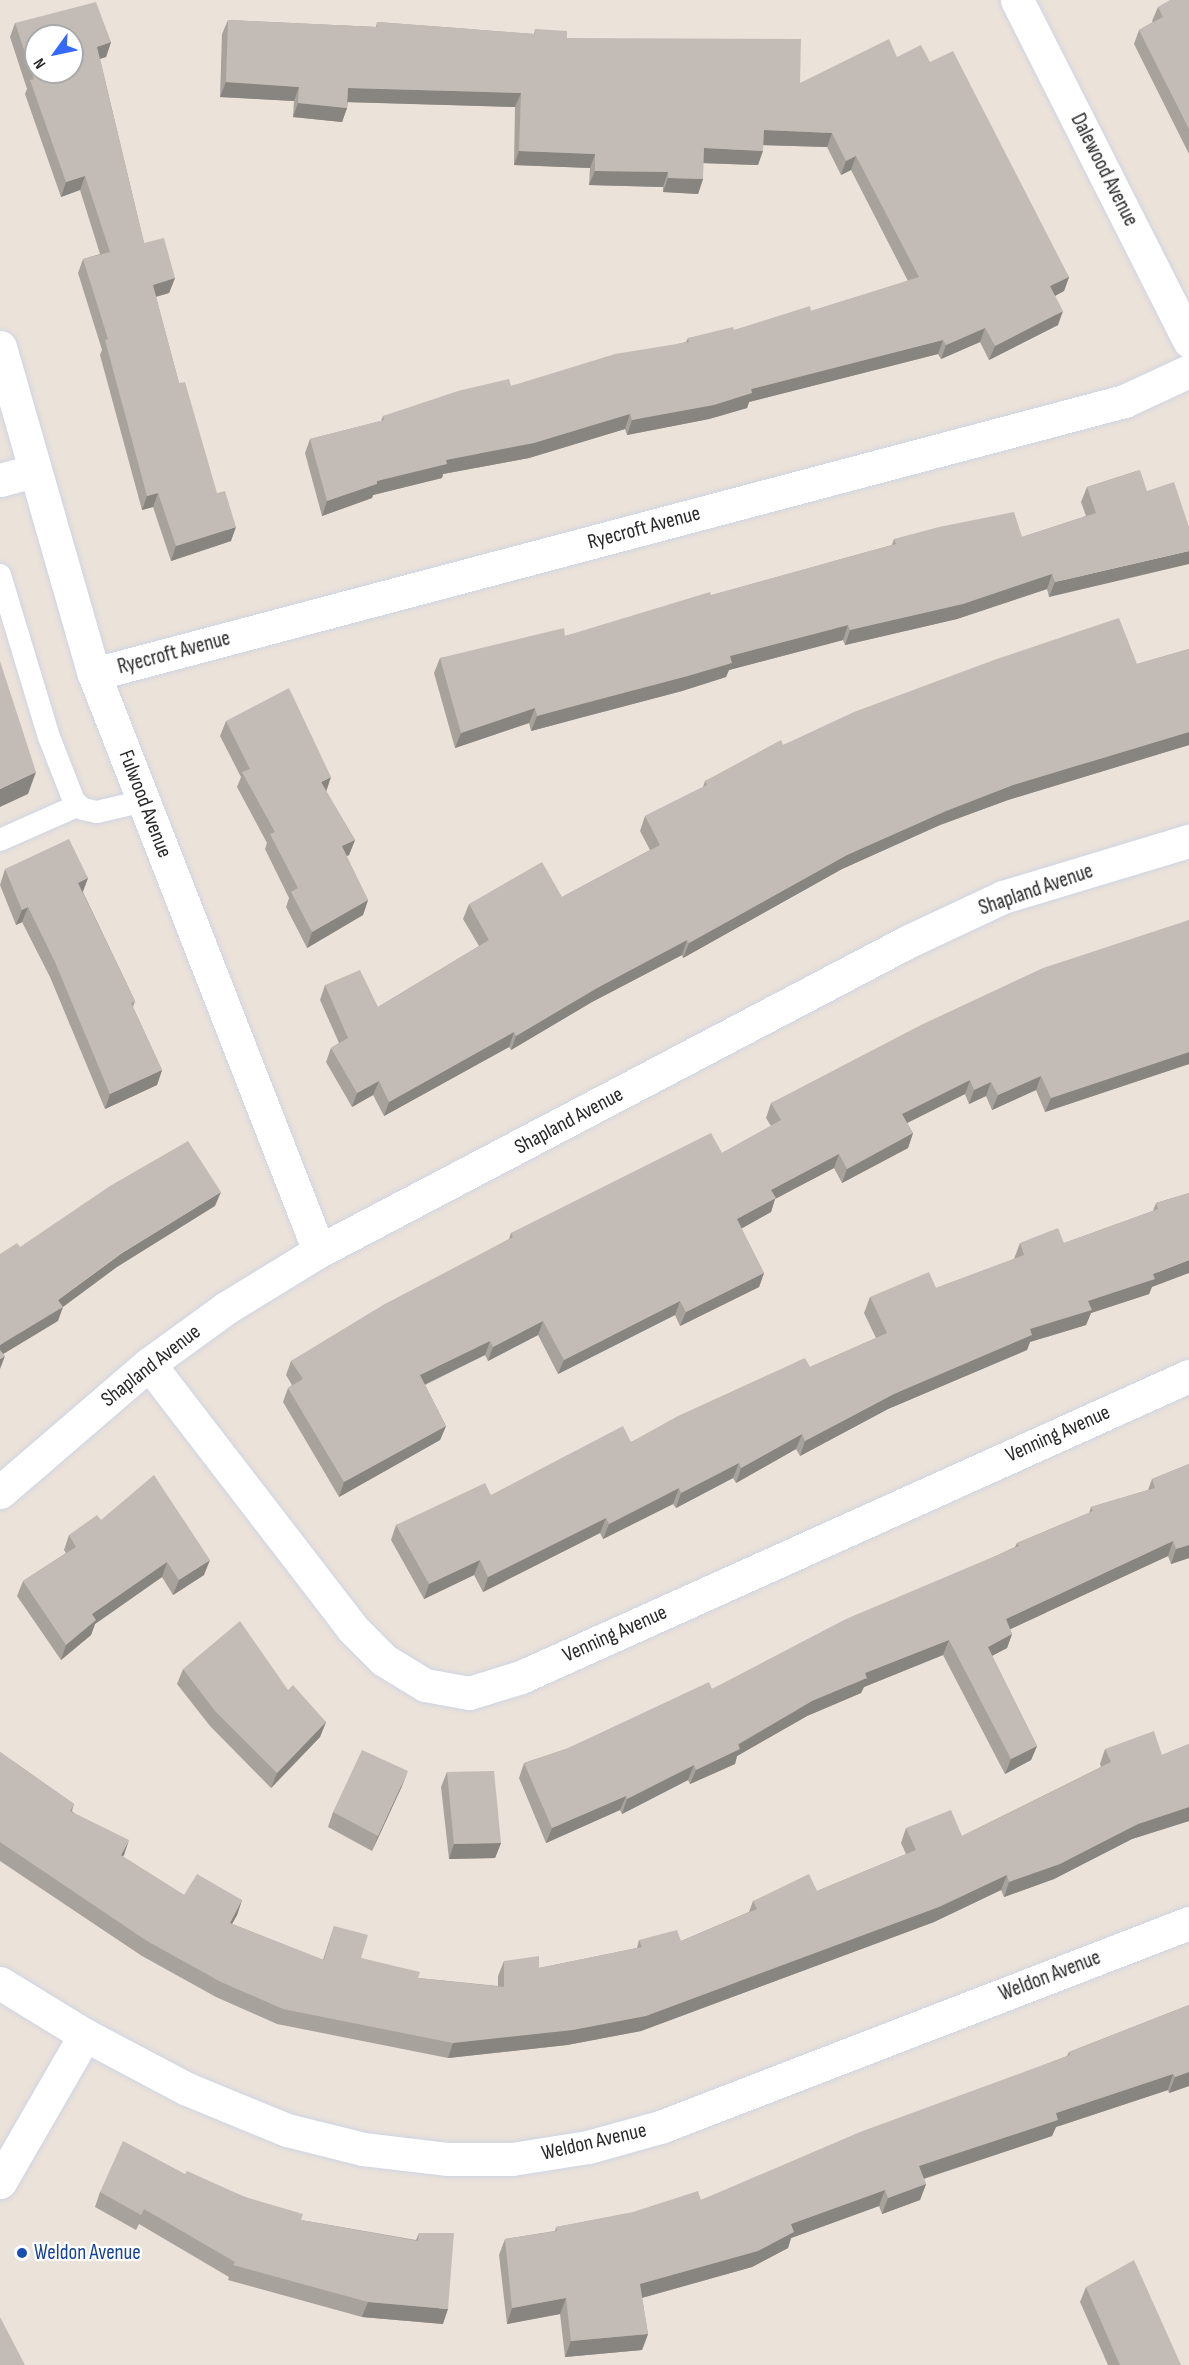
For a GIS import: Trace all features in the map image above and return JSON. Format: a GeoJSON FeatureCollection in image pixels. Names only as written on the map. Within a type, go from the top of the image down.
{"type":"FeatureCollection","features":[{"type":"Feature","properties":{"kind":"street","name":"Dalewood Avenue"},"geometry":{"type":"LineString","coordinates":[[1017,0],[1189,341]]}},
{"type":"Feature","properties":{"kind":"street","name":"Fulwood Avenue"},"geometry":{"type":"LineString","coordinates":[[0,347],[94,674],[319,1251]]}},
{"type":"Feature","properties":{"kind":"street","name":"Ryecroft Avenue"},"geometry":{"type":"LineString","coordinates":[[94,674],[1124,401],[1189,371]]}},
{"type":"Feature","properties":{"kind":"street"},"geometry":{"type":"LineString","coordinates":[[0,480],[34,471]]}},
{"type":"Feature","properties":{"kind":"street","name":"Shapland Avenue"},"geometry":{"type":"LineString","coordinates":[[0,1492],[149,1364],[226,1308],[319,1251],[934,928],[1003,897],[1189,841]]}},
{"type":"Feature","properties":{"kind":"street","name":"Venning Avenue"},"geometry":{"type":"LineString","coordinates":[[149,1364],[352,1628],[384,1660],[425,1685],[469,1693],[521,1677],[1189,1376]]}},
{"type":"Feature","properties":{"kind":"street","name":"Weldon Avenue"},"geometry":{"type":"LineString","coordinates":[[0,1983],[85,2035],[187,2089],[286,2130],[363,2149],[448,2159],[512,2159],[588,2146],[663,2126],[1189,1923]]}},
{"type":"Feature","properties":{"kind":"street"},"geometry":{"type":"LineString","coordinates":[[0,2182],[85,2035]]}},
{"type":"Feature","properties":{"kind":"lane"},"geometry":{"type":"LineString","coordinates":[[0,575],[50,738],[79,805]]}},
{"type":"Feature","properties":{"kind":"lane"},"geometry":{"type":"LineString","coordinates":[[0,840],[79,805],[97,812],[144,801]]}},
{"type":"Feature","properties":{"kind":"building"},"geometry":{"type":"Polygon","coordinates":[[[1170,0],[1189,0],[1189,129],[1139,30],[1163,17],[1158,7],[1170,0]]]}},
{"type":"Feature","properties":{"kind":"building"},"geometry":{"type":"Polygon","coordinates":[[[96,2],[111,42],[97,47],[144,243],[164,238],[175,278],[153,285],[179,383],[185,382],[217,493],[225,491],[236,527],[176,546],[158,493],[147,496],[105,340],[108,339],[83,259],[110,252],[85,176],[66,182],[31,84],[84,84],[84,24],[24,24],[24,50],[15,23],[96,2]]]}},
{"type":"Feature","properties":{"kind":"building"},"geometry":{"type":"Polygon","coordinates":[[[228,20],[377,27],[377,22],[535,34],[535,29],[567,31],[567,38],[801,39],[800,83],[889,39],[897,57],[921,45],[930,62],[953,51],[1069,277],[1050,286],[1063,311],[995,346],[985,328],[946,345],[943,340],[751,389],[752,393],[714,405],[632,420],[630,414],[534,443],[446,460],[447,464],[377,481],[377,484],[327,501],[310,439],[384,420],[383,416],[458,391],[509,379],[511,386],[615,354],[689,342],[688,338],[733,327],[734,330],[810,306],[811,311],[919,277],[856,156],[846,161],[832,133],[764,130],[763,151],[704,148],[703,179],[668,178],[668,172],[595,171],[595,154],[519,151],[521,93],[348,88],[347,108],[298,103],[299,87],[226,82],[228,20]]]}},
{"type":"Feature","properties":{"kind":"building"},"geometry":{"type":"Polygon","coordinates":[[[1140,470],[1147,491],[1174,482],[1189,527],[1189,551],[1055,582],[1052,574],[963,604],[850,630],[848,625],[730,656],[732,663],[688,676],[537,716],[535,708],[461,733],[440,658],[564,628],[565,636],[710,592],[711,595],[896,544],[894,539],[939,527],[1014,512],[1022,537],[1096,513],[1087,487],[1140,470]]]}},
{"type":"Feature","properties":{"kind":"building"},"geometry":{"type":"Polygon","coordinates":[[[1119,618],[1137,664],[1189,649],[1189,732],[1013,785],[946,811],[847,855],[689,943],[687,940],[597,988],[516,1036],[514,1032],[389,1102],[379,1081],[357,1093],[331,1048],[348,1038],[325,985],[360,970],[378,1007],[489,940],[469,904],[542,862],[562,897],[660,845],[645,816],[707,785],[705,781],[781,740],[783,745],[854,712],[994,660],[1119,618]]]}},
{"type":"Feature","properties":{"kind":"building"},"geometry":{"type":"Polygon","coordinates":[[[0,661],[36,772],[0,789],[0,661]]]}},
{"type":"Feature","properties":{"kind":"building"},"geometry":{"type":"Polygon","coordinates":[[[289,688],[331,777],[321,782],[355,840],[342,846],[368,900],[312,932],[291,892],[298,888],[270,834],[275,832],[242,772],[250,769],[226,721],[289,688]]]}},
{"type":"Feature","properties":{"kind":"building"},"geometry":{"type":"Polygon","coordinates":[[[69,839],[88,878],[78,883],[135,1001],[131,1003],[162,1070],[110,1094],[55,962],[28,907],[22,910],[5,869],[69,839]]]}},
{"type":"Feature","properties":{"kind":"building"},"geometry":{"type":"Polygon","coordinates":[[[1189,920],[1189,1052],[1051,1098],[1041,1076],[998,1095],[991,1082],[974,1090],[970,1080],[902,1114],[913,1133],[847,1169],[839,1154],[771,1190],[776,1198],[737,1219],[764,1273],[686,1312],[680,1301],[564,1360],[543,1321],[493,1347],[490,1341],[420,1375],[446,1426],[344,1482],[288,1388],[303,1379],[291,1361],[383,1305],[513,1237],[511,1233],[711,1133],[722,1153],[781,1120],[771,1103],[921,1025],[1043,968],[1189,920]]]}},
{"type":"Feature","properties":{"kind":"building"},"geometry":{"type":"Polygon","coordinates":[[[188,1141],[221,1192],[122,1253],[58,1300],[63,1307],[0,1345],[0,1254],[17,1243],[20,1247],[110,1186],[188,1141]]]}},
{"type":"Feature","properties":{"kind":"building"},"geometry":{"type":"Polygon","coordinates":[[[1189,1193],[1189,1260],[1153,1274],[1155,1279],[1088,1301],[1092,1310],[1030,1329],[1032,1335],[894,1394],[805,1441],[802,1434],[741,1468],[739,1463],[681,1493],[679,1488],[609,1524],[606,1518],[488,1577],[480,1560],[429,1584],[396,1525],[485,1483],[491,1495],[623,1426],[631,1442],[678,1416],[805,1358],[810,1367],[887,1333],[870,1297],[929,1272],[936,1288],[1024,1255],[1020,1243],[1058,1228],[1064,1243],[1158,1209],[1156,1203],[1189,1193]]]}},
{"type":"Feature","properties":{"kind":"building"},"geometry":{"type":"Polygon","coordinates":[[[1189,1464],[1189,1545],[1176,1549],[1173,1541],[1006,1619],[1012,1634],[988,1647],[1037,1746],[1011,1759],[949,1640],[865,1673],[867,1678],[812,1701],[738,1744],[740,1749],[696,1770],[694,1765],[627,1799],[626,1796],[552,1828],[524,1763],[566,1749],[709,1682],[712,1689],[846,1619],[1019,1546],[1017,1543],[1093,1511],[1091,1507],[1155,1488],[1152,1479],[1189,1464]]]}},
{"type":"Feature","properties":{"kind":"building"},"geometry":{"type":"Polygon","coordinates":[[[154,1475],[210,1560],[179,1580],[167,1562],[92,1614],[96,1620],[66,1645],[23,1581],[76,1547],[69,1535],[97,1515],[101,1520],[154,1475]]]}},
{"type":"Feature","properties":{"kind":"building"},"geometry":{"type":"Polygon","coordinates":[[[240,1621],[288,1690],[293,1685],[326,1722],[277,1773],[215,1711],[183,1669],[240,1621]]]}},
{"type":"Feature","properties":{"kind":"building"},"geometry":{"type":"Polygon","coordinates":[[[1154,1731],[1162,1755],[1189,1744],[1189,1807],[1138,1824],[1060,1864],[1009,1882],[1007,1875],[939,1907],[646,2016],[573,2030],[453,2043],[283,2009],[221,1982],[147,1941],[0,1842],[0,1752],[74,1804],[70,1811],[129,1840],[121,1855],[184,1895],[197,1874],[242,1900],[230,1923],[324,1960],[334,1926],[368,1935],[361,1958],[420,1972],[418,1978],[504,1987],[504,1961],[539,1956],[539,1968],[642,1947],[639,1940],[677,1930],[681,1941],[757,1909],[753,1901],[809,1874],[817,1891],[916,1850],[906,1828],[951,1810],[962,1836],[1111,1762],[1105,1749],[1154,1731]]]}},
{"type":"Feature","properties":{"kind":"building"},"geometry":{"type":"Polygon","coordinates":[[[362,1750],[408,1771],[378,1836],[333,1812],[362,1750]]]}},
{"type":"Feature","properties":{"kind":"building"},"geometry":{"type":"Polygon","coordinates":[[[494,1771],[501,1843],[454,1844],[447,1772],[494,1771]]]}},
{"type":"Feature","properties":{"kind":"building"},"geometry":{"type":"Polygon","coordinates":[[[1189,2005],[1189,2072],[1175,2077],[1173,2074],[1056,2113],[1058,2120],[919,2166],[926,2184],[888,2198],[885,2190],[791,2224],[794,2232],[758,2251],[640,2284],[648,2334],[571,2341],[566,2298],[512,2308],[505,2239],[557,2231],[556,2227],[633,2212],[698,2191],[701,2200],[860,2132],[1070,2055],[1069,2052],[1189,2005]]]}},
{"type":"Feature","properties":{"kind":"building"},"geometry":{"type":"Polygon","coordinates":[[[123,2141],[185,2174],[187,2171],[245,2197],[303,2214],[301,2220],[418,2241],[419,2233],[454,2233],[448,2309],[368,2302],[233,2265],[235,2262],[144,2209],[141,2215],[100,2192],[123,2141]]]}},
{"type":"Feature","properties":{"kind":"building"},"geometry":{"type":"Polygon","coordinates":[[[1134,2260],[1181,2365],[1120,2365],[1086,2287],[1134,2260]]]}},
{"type":"Feature","properties":{"kind":"building"},"geometry":{"type":"Polygon","coordinates":[[[0,2317],[25,2365],[0,2365],[0,2317]]]}},
{"type":"Feature","properties":{"kind":"place","name":"Weldon Avenue"},"geometry":{"type":"Point","coordinates":[22,2253]}}]}
